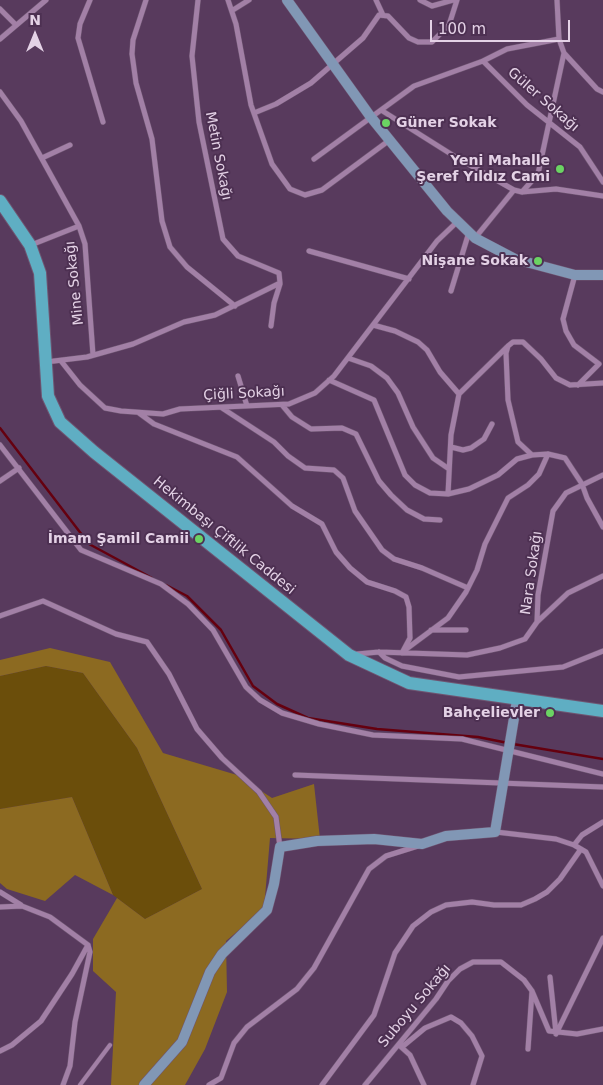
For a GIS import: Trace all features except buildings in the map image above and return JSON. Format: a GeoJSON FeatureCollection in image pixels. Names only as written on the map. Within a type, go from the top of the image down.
{"type":"FeatureCollection","features":[{"type":"Feature","properties":{"kind":"main road","name":"Hekimbaşı Çiftlik Caddesi"},"geometry":{"type":"LineString","coordinates":[[0,201],[30,245],[40,273],[48,396],[60,422],[94,452],[349,655],[409,683],[603,711]]}},
{"type":"Feature","properties":{"kind":"street"},"geometry":{"type":"LineString","coordinates":[[0,39],[46,0]]}},
{"type":"Feature","properties":{"kind":"street"},"geometry":{"type":"LineString","coordinates":[[90,0],[80,24],[78,38],[103,122]]}},
{"type":"Feature","properties":{"kind":"street"},"geometry":{"type":"LineString","coordinates":[[146,0],[133,40],[132,54],[136,83],[152,139],[162,221],[170,247],[187,267],[198,279],[235,306]]}},
{"type":"Feature","properties":{"kind":"street","name":"Metin Sokağı"},"geometry":{"type":"LineString","coordinates":[[198,0],[192,56],[199,122],[223,239],[238,256],[279,273],[280,283]]}},
{"type":"Feature","properties":{"kind":"street"},"geometry":{"type":"LineString","coordinates":[[228,0],[233,10],[241,59],[254,113],[272,164],[290,189],[305,195],[322,190],[391,139]]}},
{"type":"Feature","properties":{"kind":"street"},"geometry":{"type":"LineString","coordinates":[[233,10],[249,0]]}},
{"type":"Feature","properties":{"kind":"street"},"geometry":{"type":"LineString","coordinates":[[287,0],[370,116],[458,221],[472,235],[515,259],[575,275],[603,275]]}},
{"type":"Feature","properties":{"kind":"street"},"geometry":{"type":"LineString","coordinates":[[376,0],[383,15]]}},
{"type":"Feature","properties":{"kind":"street"},"geometry":{"type":"LineString","coordinates":[[420,0],[432,6],[453,0]]}},
{"type":"Feature","properties":{"kind":"street"},"geometry":{"type":"LineString","coordinates":[[254,113],[276,104],[311,83],[363,38],[379,15],[388,16],[409,38],[418,42],[432,42],[449,25],[457,0]]}},
{"type":"Feature","properties":{"kind":"street"},"geometry":{"type":"LineString","coordinates":[[557,0],[559,39],[564,53],[597,89],[603,92]]}},
{"type":"Feature","properties":{"kind":"street"},"geometry":{"type":"LineString","coordinates":[[0,9],[16,25]]}},
{"type":"Feature","properties":{"kind":"street","name":"Güler Sokağı"},"geometry":{"type":"LineString","coordinates":[[559,39],[507,49],[483,61],[527,105],[580,147],[603,182]]}},
{"type":"Feature","properties":{"kind":"street"},"geometry":{"type":"LineString","coordinates":[[522,192],[538,174],[564,53]]}},
{"type":"Feature","properties":{"kind":"street"},"geometry":{"type":"LineString","coordinates":[[314,159],[370,116],[414,86],[483,61]]}},
{"type":"Feature","properties":{"kind":"street","name":"Mine Sokağı"},"geometry":{"type":"LineString","coordinates":[[0,92],[21,121],[79,226],[85,244],[93,355]]}},
{"type":"Feature","properties":{"kind":"street"},"geometry":{"type":"LineString","coordinates":[[381,110],[454,156],[514,190],[522,192],[556,189],[603,196]]}},
{"type":"Feature","properties":{"kind":"street"},"geometry":{"type":"LineString","coordinates":[[42,158],[70,145]]}},
{"type":"Feature","properties":{"kind":"street"},"geometry":{"type":"LineString","coordinates":[[451,291],[472,235],[514,190]]}},
{"type":"Feature","properties":{"kind":"street","name":"Çiğli Sokağı"},"geometry":{"type":"LineString","coordinates":[[61,361],[80,385],[106,408],[163,414],[180,409],[289,404],[315,393],[329,380],[348,358],[437,241],[458,221]]}},
{"type":"Feature","properties":{"kind":"street"},"geometry":{"type":"LineString","coordinates":[[30,245],[79,226]]}},
{"type":"Feature","properties":{"kind":"street"},"geometry":{"type":"LineString","coordinates":[[309,251],[409,279]]}},
{"type":"Feature","properties":{"kind":"street"},"geometry":{"type":"LineString","coordinates":[[575,275],[563,319],[566,332],[574,345],[599,364],[578,385]]}},
{"type":"Feature","properties":{"kind":"street"},"geometry":{"type":"LineString","coordinates":[[46,362],[93,355],[134,344],[184,322],[215,316],[280,283]]}},
{"type":"Feature","properties":{"kind":"street"},"geometry":{"type":"LineString","coordinates":[[271,326],[274,304],[280,283]]}},
{"type":"Feature","properties":{"kind":"street"},"geometry":{"type":"LineString","coordinates":[[373,325],[418,342],[427,350],[440,372],[459,394]]}},
{"type":"Feature","properties":{"kind":"street"},"geometry":{"type":"LineString","coordinates":[[448,494],[451,447],[459,394],[513,342],[523,342],[541,359],[556,378],[570,385],[603,383]]}},
{"type":"Feature","properties":{"kind":"street"},"geometry":{"type":"LineString","coordinates":[[508,346],[506,353],[508,400],[518,442],[532,455]]}},
{"type":"Feature","properties":{"kind":"street"},"geometry":{"type":"LineString","coordinates":[[348,358],[371,366],[387,378],[398,392],[413,427],[433,458],[449,469]]}},
{"type":"Feature","properties":{"kind":"street"},"geometry":{"type":"LineString","coordinates":[[238,376],[247,406]]}},
{"type":"Feature","properties":{"kind":"street"},"geometry":{"type":"LineString","coordinates":[[329,380],[374,400],[405,475],[415,485],[430,493],[448,494],[469,489],[491,479],[517,459],[532,455],[548,454],[565,458],[582,484],[587,498],[603,527]]}},
{"type":"Feature","properties":{"kind":"street"},"geometry":{"type":"LineString","coordinates":[[282,404],[292,417],[311,429],[342,428],[356,434],[379,481],[391,495],[407,510],[424,519],[440,520]]}},
{"type":"Feature","properties":{"kind":"street"},"geometry":{"type":"LineString","coordinates":[[221,407],[274,442],[288,456],[305,468],[334,470],[343,478],[355,512],[382,550],[394,559],[422,568],[468,588]]}},
{"type":"Feature","properties":{"kind":"street"},"geometry":{"type":"LineString","coordinates":[[138,412],[154,424],[237,457],[292,506],[322,524],[336,552],[350,568],[367,582],[395,591],[406,597],[409,607],[410,638],[402,653]]}},
{"type":"Feature","properties":{"kind":"street"},"geometry":{"type":"LineString","coordinates":[[451,447],[463,450],[471,448],[484,439],[492,424]]}},
{"type":"Feature","properties":{"kind":"street"},"geometry":{"type":"LineString","coordinates":[[0,445],[80,550],[161,584],[188,604],[213,630],[246,687],[260,700],[282,713],[319,724],[373,735],[462,738],[510,744],[603,774]]}},
{"type":"Feature","properties":{"kind":"street"},"geometry":{"type":"LineString","coordinates":[[402,653],[448,618],[468,588],[477,570],[485,544],[508,498],[528,486],[539,474],[548,454]]}},
{"type":"Feature","properties":{"kind":"street"},"geometry":{"type":"LineString","coordinates":[[0,481],[19,468]]}},
{"type":"Feature","properties":{"kind":"street","name":"Nara Sokağı"},"geometry":{"type":"LineString","coordinates":[[349,655],[379,652],[467,655],[500,648],[525,639],[537,622],[538,595],[553,511],[566,493],[603,475]]}},
{"type":"Feature","properties":{"kind":"street"},"geometry":{"type":"LineString","coordinates":[[537,622],[568,593],[603,576]]}},
{"type":"Feature","properties":{"kind":"street"},"geometry":{"type":"LineString","coordinates":[[0,616],[43,601],[116,634],[147,642],[169,674],[197,729],[222,758],[259,792],[276,817],[280,847],[274,884],[267,910],[222,954],[210,972],[182,1042],[144,1085]]}},
{"type":"Feature","properties":{"kind":"street"},"geometry":{"type":"LineString","coordinates":[[431,630],[466,630]]}},
{"type":"Feature","properties":{"kind":"street"},"geometry":{"type":"LineString","coordinates":[[379,652],[385,658],[402,666],[459,677],[563,667],[603,651]]}},
{"type":"Feature","properties":{"kind":"street"},"geometry":{"type":"LineString","coordinates":[[495,832],[517,700]]}},
{"type":"Feature","properties":{"kind":"street"},"geometry":{"type":"LineString","coordinates":[[295,775],[504,785],[603,787]]}},
{"type":"Feature","properties":{"kind":"street"},"geometry":{"type":"LineString","coordinates":[[574,844],[579,837],[603,822]]}},
{"type":"Feature","properties":{"kind":"street"},"geometry":{"type":"LineString","coordinates":[[209,1085],[221,1078],[234,1044],[247,1027],[297,989],[314,968],[369,869],[386,856],[446,836],[495,832],[556,839],[574,844],[586,852],[601,877],[603,886]]}},
{"type":"Feature","properties":{"kind":"street"},"geometry":{"type":"LineString","coordinates":[[280,847],[317,841],[374,839],[422,844]]}},
{"type":"Feature","properties":{"kind":"street"},"geometry":{"type":"LineString","coordinates":[[322,1085],[374,1016],[395,953],[413,926],[431,912],[446,905],[472,902],[494,905],[521,905],[535,899],[547,892],[560,879],[581,849]]}},
{"type":"Feature","properties":{"kind":"street"},"geometry":{"type":"LineString","coordinates":[[0,892],[22,906],[50,917],[88,945],[90,952],[75,1022],[70,1066],[63,1085]]}},
{"type":"Feature","properties":{"kind":"street"},"geometry":{"type":"LineString","coordinates":[[0,907],[22,906]]}},
{"type":"Feature","properties":{"kind":"street"},"geometry":{"type":"LineString","coordinates":[[556,1034],[603,938]]}},
{"type":"Feature","properties":{"kind":"street"},"geometry":{"type":"LineString","coordinates":[[0,1051],[12,1045],[41,1021],[72,974],[88,945]]}},
{"type":"Feature","properties":{"kind":"street","name":"Suboyu Sokağı"},"geometry":{"type":"LineString","coordinates":[[364,1085],[399,1046],[448,982],[460,969],[473,962],[501,962],[524,980],[532,991],[546,1027],[549,1032],[556,1034]]}},
{"type":"Feature","properties":{"kind":"street"},"geometry":{"type":"LineString","coordinates":[[550,977],[556,1034]]}},
{"type":"Feature","properties":{"kind":"street"},"geometry":{"type":"LineString","coordinates":[[528,1049],[532,991]]}},
{"type":"Feature","properties":{"kind":"street"},"geometry":{"type":"LineString","coordinates":[[424,1085],[420,1073],[399,1046],[425,1028],[451,1017],[461,1023],[472,1036],[482,1056],[473,1085]]}},
{"type":"Feature","properties":{"kind":"street"},"geometry":{"type":"LineString","coordinates":[[556,1034],[577,1034],[603,1029]]}},
{"type":"Feature","properties":{"kind":"lane"},"geometry":{"type":"LineString","coordinates":[[80,1085],[110,1045]]}},
{"type":"Feature","properties":{"kind":"shaded area"},"geometry":{"type":"Polygon","coordinates":[[[50,648],[110,662],[163,753],[237,775],[272,798],[314,784],[320,839],[270,838],[264,909],[226,941],[227,992],[205,1049],[185,1085],[111,1085],[116,992],[93,971],[93,939],[117,898],[145,919],[202,889],[137,748],[83,673],[46,666],[0,676],[0,660],[50,648]]]}},
{"type":"Feature","properties":{"kind":"shaded area"},"geometry":{"type":"Polygon","coordinates":[[[46,666],[83,673],[137,748],[202,889],[145,919],[113,895],[72,797],[0,809],[0,676],[46,666]]]}},
{"type":"Feature","properties":{"kind":"shaded area"},"geometry":{"type":"Polygon","coordinates":[[[72,797],[113,895],[75,875],[45,901],[7,889],[0,883],[0,809],[72,797]]]}},
{"type":"Feature","properties":{"kind":"waterway"},"geometry":{"type":"LineString","coordinates":[[0,428],[89,544],[152,578]]}},
{"type":"Feature","properties":{"kind":"waterway"},"geometry":{"type":"LineString","coordinates":[[166,585],[187,596],[221,630],[253,686],[277,704],[308,718],[377,729],[478,737],[508,743]]}},
{"type":"Feature","properties":{"kind":"waterway"},"geometry":{"type":"LineString","coordinates":[[513,744],[603,759]]}},
{"type":"Feature","properties":{"kind":"place","name":"Güner Sokak"},"geometry":{"type":"Point","coordinates":[386,123]}},
{"type":"Feature","properties":{"kind":"place","name":"Yeni Mahalle Şeref Yıldız Cami"},"geometry":{"type":"Point","coordinates":[560,169]}},
{"type":"Feature","properties":{"kind":"place","name":"Nişane Sokak"},"geometry":{"type":"Point","coordinates":[538,261]}},
{"type":"Feature","properties":{"kind":"place","name":"İmam Şamil Camii"},"geometry":{"type":"Point","coordinates":[199,539]}},
{"type":"Feature","properties":{"kind":"place","name":"Bahçelievler"},"geometry":{"type":"Point","coordinates":[550,713]}}]}
